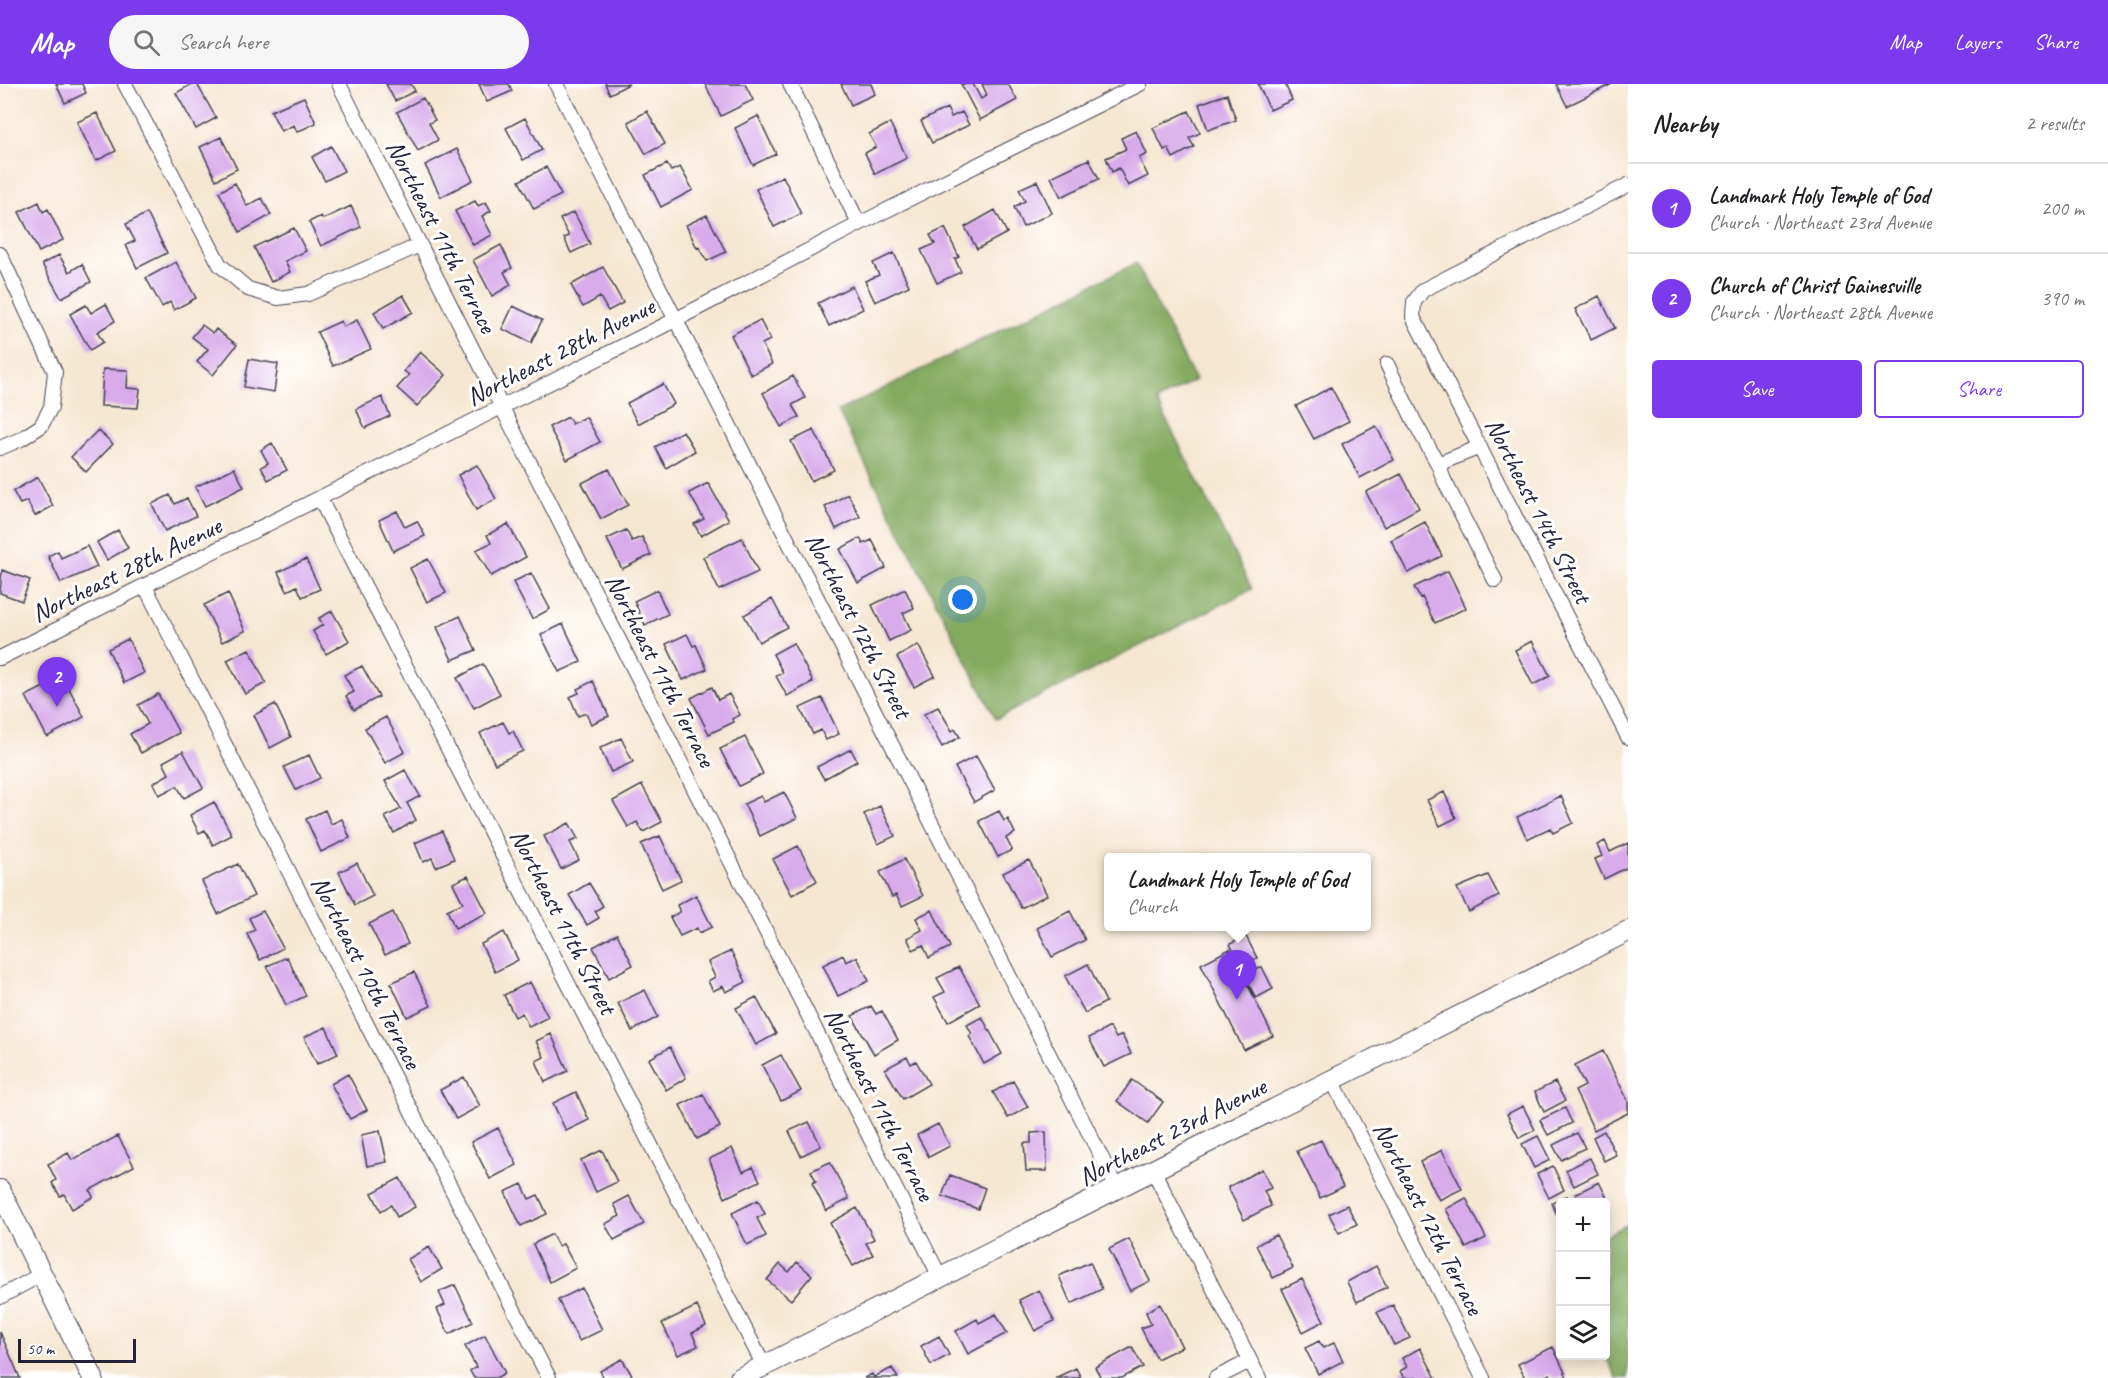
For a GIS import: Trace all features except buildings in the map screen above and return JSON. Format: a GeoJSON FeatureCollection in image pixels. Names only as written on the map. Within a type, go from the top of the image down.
{"type":"FeatureCollection","features":[{"type":"Feature","properties":{"kind":"main road","name":"Northeast 23rd Avenue"},"geometry":{"type":"LineString","coordinates":[[740,1378],[1628,931]]}},
{"type":"Feature","properties":{"kind":"main road"},"geometry":{"type":"LineString","coordinates":[[0,1190],[93,1378]]}},
{"type":"Feature","properties":{"kind":"street"},"geometry":{"type":"LineString","coordinates":[[124,84],[220,265],[248,289],[278,298],[308,294],[420,245]]}},
{"type":"Feature","properties":{"kind":"street","name":"Northeast 11th Terrace"},"geometry":{"type":"LineString","coordinates":[[339,84],[940,1277]]}},
{"type":"Feature","properties":{"kind":"street","name":"Northeast 12th Street"},"geometry":{"type":"LineString","coordinates":[[556,84],[1118,1188]]}},
{"type":"Feature","properties":{"kind":"street"},"geometry":{"type":"LineString","coordinates":[[790,84],[859,224]]}},
{"type":"Feature","properties":{"kind":"street","name":"Northeast 28th Avenue"},"geometry":{"type":"LineString","coordinates":[[0,658],[320,499],[677,319],[859,224],[1140,84]]}},
{"type":"Feature","properties":{"kind":"street","name":"Northeast 14th Street"},"geometry":{"type":"LineString","coordinates":[[1628,185],[1423,290],[1414,302],[1413,317],[1628,737]]}},
{"type":"Feature","properties":{"kind":"street"},"geometry":{"type":"LineString","coordinates":[[0,254],[55,372],[51,407],[41,426],[21,439],[0,448]]}},
{"type":"Feature","properties":{"kind":"street"},"geometry":{"type":"LineString","coordinates":[[1386,364],[1495,580]]}},
{"type":"Feature","properties":{"kind":"street"},"geometry":{"type":"LineString","coordinates":[[1438,464],[1480,447]]}},
{"type":"Feature","properties":{"kind":"street","name":"Northeast 11th Street"},"geometry":{"type":"LineString","coordinates":[[320,499],[764,1366]]}},
{"type":"Feature","properties":{"kind":"street","name":"Northeast 10th Terrace"},"geometry":{"type":"LineString","coordinates":[[145,586],[335,963],[549,1378]]}},
{"type":"Feature","properties":{"kind":"street","name":"Northeast 12th Terrace"},"geometry":{"type":"LineString","coordinates":[[1332,1080],[1483,1378]]}},
{"type":"Feature","properties":{"kind":"street"},"geometry":{"type":"LineString","coordinates":[[1154,1170],[1259,1378]]}},
{"type":"Feature","properties":{"kind":"street"},"geometry":{"type":"LineString","coordinates":[[0,1297],[42,1274]]}},
{"type":"Feature","properties":{"kind":"street"},"geometry":{"type":"LineString","coordinates":[[1216,1378],[1250,1361]]}},
{"type":"Feature","properties":{"kind":"green space"},"geometry":{"type":"Polygon","coordinates":[[[1136,263],[1195,380],[1157,401],[1252,589],[996,719],[838,411],[1136,263]]]}},
{"type":"Feature","properties":{"kind":"green space"},"geometry":{"type":"Polygon","coordinates":[[[1628,1224],[1628,1378],[1617,1378],[1607,1360],[1610,1360],[1610,1233],[1628,1224]]]}},
{"type":"Feature","properties":{"kind":"place","name":"Church of Christ Gainesville"},"geometry":{"type":"Point","coordinates":[57,707]}},
{"type":"Feature","properties":{"kind":"place","name":"Landmark Holy Temple of God"},"geometry":{"type":"Point","coordinates":[1237,1000]}}]}
